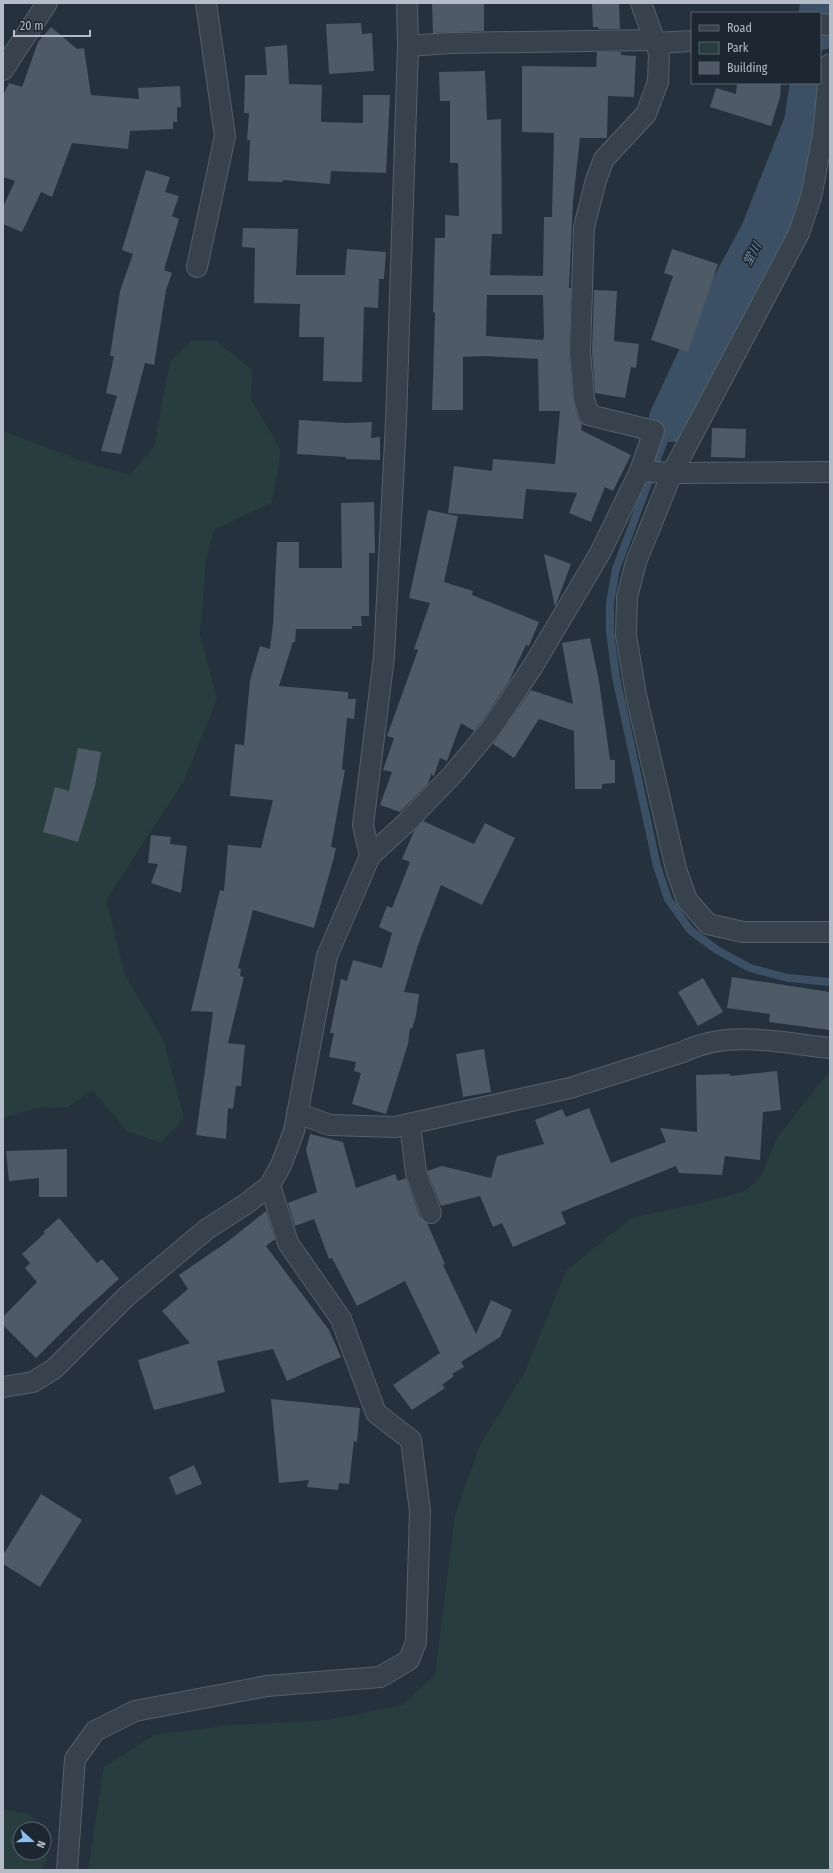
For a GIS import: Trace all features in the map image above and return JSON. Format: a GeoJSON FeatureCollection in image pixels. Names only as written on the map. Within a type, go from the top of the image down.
{"type":"FeatureCollection","features":[{"type":"Feature","properties":{"kind":"street"},"geometry":{"type":"LineString","coordinates":[[3,70],[47,3]]}},
{"type":"Feature","properties":{"kind":"street"},"geometry":{"type":"LineString","coordinates":[[197,267],[225,136],[206,3]]}},
{"type":"Feature","properties":{"kind":"street"},"geometry":{"type":"LineString","coordinates":[[370,856],[363,825],[384,649],[396,422],[408,46],[407,3]]}},
{"type":"Feature","properties":{"kind":"street"},"geometry":{"type":"LineString","coordinates":[[3,1387],[33,1382],[54,1370],[127,1296],[207,1229],[246,1204],[270,1185],[281,1164],[294,1131],[327,956],[370,856],[407,822],[454,773],[492,726],[533,666],[600,553],[643,472],[654,431],[589,415],[584,399],[580,352],[584,227],[596,180],[604,159],[646,114],[658,82],[659,52],[641,3]]}},
{"type":"Feature","properties":{"kind":"street"},"geometry":{"type":"LineString","coordinates":[[408,46],[450,43],[691,41]]}},
{"type":"Feature","properties":{"kind":"street"},"geometry":{"type":"LineString","coordinates":[[830,64],[823,135],[811,197],[798,233],[669,473],[636,562],[628,597],[626,635],[636,695],[676,869],[687,900],[708,924],[743,932],[830,932]]}},
{"type":"Feature","properties":{"kind":"street"},"geometry":{"type":"LineString","coordinates":[[643,472],[830,472]]}},
{"type":"Feature","properties":{"kind":"street"},"geometry":{"type":"LineString","coordinates":[[297,1113],[330,1125],[395,1127],[570,1088],[683,1052],[696,1045],[744,1038],[830,1048]]}},
{"type":"Feature","properties":{"kind":"street"},"geometry":{"type":"LineString","coordinates":[[410,1124],[416,1173],[431,1213]]}},
{"type":"Feature","properties":{"kind":"street"},"geometry":{"type":"LineString","coordinates":[[67,1870],[75,1759],[95,1731],[135,1711],[267,1686],[380,1677],[409,1660],[416,1642],[420,1512],[411,1440],[376,1413],[341,1319],[288,1243],[270,1185]]}},
{"type":"Feature","properties":{"kind":"green space"},"geometry":{"type":"Polygon","coordinates":[[[191,341],[217,341],[253,371],[250,398],[281,450],[272,502],[214,530],[206,560],[200,635],[217,699],[184,781],[106,900],[125,975],[163,1039],[184,1118],[161,1143],[127,1131],[92,1090],[68,1107],[36,1108],[3,1118],[3,431],[82,461],[129,475],[154,447],[170,362],[191,341]]]}},
{"type":"Feature","properties":{"kind":"green space"},"geometry":{"type":"Polygon","coordinates":[[[827,1074],[830,1075],[830,1870],[88,1870],[104,1767],[154,1735],[233,1725],[329,1720],[402,1705],[435,1675],[455,1515],[480,1445],[525,1372],[566,1271],[631,1218],[715,1200],[747,1190],[762,1174],[777,1138],[827,1074]]]}},
{"type":"Feature","properties":{"kind":"green space"},"geometry":{"type":"Polygon","coordinates":[[[3,1808],[30,1815],[35,1821],[12,1821],[12,1861],[47,1861],[41,1870],[3,1870],[3,1808]]]}},
{"type":"Feature","properties":{"kind":"building"},"geometry":{"type":"Polygon","coordinates":[[[432,3],[484,3],[484,31],[433,33],[432,3]]]}},
{"type":"Feature","properties":{"kind":"building"},"geometry":{"type":"Polygon","coordinates":[[[592,3],[619,3],[620,29],[598,29],[598,27],[593,27],[592,3]]]}},
{"type":"Feature","properties":{"kind":"building"},"geometry":{"type":"Polygon","coordinates":[[[361,23],[362,34],[372,33],[374,71],[329,74],[326,24],[361,23]]]}},
{"type":"Feature","properties":{"kind":"building"},"geometry":{"type":"Polygon","coordinates":[[[51,27],[77,49],[84,48],[91,95],[139,99],[138,88],[180,86],[181,107],[177,107],[177,122],[173,122],[173,129],[130,131],[128,149],[72,143],[52,197],[41,192],[22,232],[3,224],[3,207],[15,181],[3,177],[3,96],[9,83],[22,87],[38,42],[51,27]]]}},
{"type":"Feature","properties":{"kind":"building"},"geometry":{"type":"Polygon","coordinates":[[[287,45],[289,84],[322,85],[321,122],[363,123],[363,95],[390,95],[386,173],[331,171],[330,184],[283,180],[283,182],[248,181],[250,140],[247,140],[249,113],[244,113],[245,75],[267,75],[265,47],[287,45]]]}},
{"type":"Feature","properties":{"kind":"building"},"geometry":{"type":"Polygon","coordinates":[[[597,52],[621,52],[621,55],[636,56],[634,97],[608,96],[607,138],[580,138],[573,201],[569,288],[571,288],[569,353],[573,400],[578,418],[582,424],[581,430],[631,455],[613,491],[605,487],[591,522],[569,513],[577,493],[526,489],[523,519],[448,513],[454,466],[492,471],[493,459],[555,464],[560,411],[539,411],[538,359],[485,356],[463,357],[463,410],[432,410],[435,313],[433,312],[435,238],[445,238],[445,215],[459,216],[458,163],[450,163],[450,101],[440,101],[439,72],[485,71],[487,120],[501,119],[502,234],[492,234],[490,275],[543,276],[544,217],[552,217],[554,133],[522,132],[522,66],[596,67],[597,52]],[[487,295],[486,336],[543,340],[543,295],[487,295]]]}},
{"type":"Feature","properties":{"kind":"building"},"geometry":{"type":"Polygon","coordinates":[[[737,84],[781,84],[780,97],[771,126],[710,107],[716,88],[736,94],[737,84]]]}},
{"type":"Feature","properties":{"kind":"building"},"geometry":{"type":"Polygon","coordinates":[[[146,170],[170,177],[165,192],[179,196],[172,216],[179,219],[164,270],[172,273],[166,290],[154,365],[145,363],[121,454],[101,451],[117,396],[106,393],[114,356],[110,356],[120,291],[133,254],[122,250],[146,170]]]}},
{"type":"Feature","properties":{"kind":"building"},"geometry":{"type":"Polygon","coordinates":[[[243,228],[298,229],[296,275],[345,275],[347,249],[386,252],[384,279],[379,279],[378,308],[364,307],[362,382],[323,381],[324,337],[299,337],[300,304],[254,303],[255,248],[242,247],[243,228]]]}},
{"type":"Feature","properties":{"kind":"building"},"geometry":{"type":"Polygon","coordinates":[[[672,249],[718,264],[688,352],[651,340],[673,276],[664,273],[672,249]]]}},
{"type":"Feature","properties":{"kind":"building"},"geometry":{"type":"Polygon","coordinates":[[[594,290],[617,291],[614,341],[639,344],[636,368],[631,367],[625,398],[595,393],[592,352],[594,290]]]}},
{"type":"Feature","properties":{"kind":"building"},"geometry":{"type":"Polygon","coordinates":[[[299,420],[346,423],[372,422],[371,438],[380,437],[380,460],[346,459],[346,457],[297,454],[299,420]]]}},
{"type":"Feature","properties":{"kind":"building"},"geometry":{"type":"Polygon","coordinates":[[[712,428],[746,429],[745,458],[711,457],[712,428]]]}},
{"type":"Feature","properties":{"kind":"building"},"geometry":{"type":"Polygon","coordinates":[[[374,502],[375,553],[369,553],[369,616],[361,616],[362,626],[352,626],[352,629],[296,629],[295,642],[293,642],[279,686],[348,692],[348,699],[356,699],[354,719],[347,718],[342,769],[345,770],[331,847],[336,848],[333,861],[314,928],[253,910],[238,968],[241,969],[240,976],[244,977],[228,1043],[245,1045],[241,1086],[236,1086],[233,1109],[228,1108],[226,1139],[196,1135],[213,1012],[191,1011],[220,890],[224,891],[228,845],[261,848],[273,800],[230,796],[235,744],[244,745],[250,680],[260,646],[270,649],[273,624],[277,542],[299,542],[299,568],[342,568],[341,503],[374,502]]]}},
{"type":"Feature","properties":{"kind":"building"},"geometry":{"type":"Polygon","coordinates":[[[428,510],[458,516],[444,582],[473,591],[472,595],[539,622],[529,646],[526,645],[509,681],[483,720],[474,731],[461,723],[447,761],[440,758],[434,776],[431,774],[428,784],[400,812],[380,805],[392,772],[383,770],[394,738],[387,736],[418,650],[414,649],[430,603],[409,598],[428,510]]]}},
{"type":"Feature","properties":{"kind":"building"},"geometry":{"type":"Polygon","coordinates":[[[544,554],[571,564],[555,607],[544,554]]]}},
{"type":"Feature","properties":{"kind":"building"},"geometry":{"type":"Polygon","coordinates":[[[590,638],[599,681],[610,760],[615,760],[615,783],[602,784],[602,789],[575,789],[574,731],[539,719],[514,758],[493,744],[531,690],[573,704],[562,643],[590,638]]]}},
{"type":"Feature","properties":{"kind":"building"},"geometry":{"type":"Polygon","coordinates":[[[78,748],[101,752],[95,786],[78,842],[43,832],[55,787],[69,791],[78,748]]]}},
{"type":"Feature","properties":{"kind":"building"},"geometry":{"type":"Polygon","coordinates":[[[423,821],[474,844],[485,823],[515,838],[482,905],[441,885],[418,945],[404,992],[419,994],[416,1016],[412,1029],[410,1028],[408,1044],[386,1114],[352,1104],[361,1073],[354,1071],[356,1062],[329,1057],[334,1033],[330,1033],[341,979],[347,981],[353,960],[382,968],[392,933],[379,927],[387,906],[392,908],[410,862],[402,859],[414,831],[423,821]]]}},
{"type":"Feature","properties":{"kind":"building"},"geometry":{"type":"Polygon","coordinates":[[[151,835],[171,837],[170,844],[187,846],[181,893],[151,883],[158,864],[148,863],[151,835]]]}},
{"type":"Feature","properties":{"kind":"building"},"geometry":{"type":"Polygon","coordinates":[[[732,977],[830,992],[830,1030],[769,1022],[770,1014],[727,1008],[732,977]]]}},
{"type":"Feature","properties":{"kind":"building"},"geometry":{"type":"Polygon","coordinates":[[[703,978],[723,1012],[698,1026],[678,992],[703,978]]]}},
{"type":"Feature","properties":{"kind":"building"},"geometry":{"type":"Polygon","coordinates":[[[484,1049],[491,1092],[463,1097],[456,1054],[484,1049]]]}},
{"type":"Feature","properties":{"kind":"building"},"geometry":{"type":"Polygon","coordinates":[[[777,1071],[781,1110],[763,1112],[760,1160],[725,1156],[722,1175],[679,1173],[676,1166],[561,1212],[566,1224],[513,1247],[502,1223],[493,1227],[480,1196],[441,1206],[427,1171],[442,1166],[491,1178],[497,1156],[544,1144],[535,1120],[562,1109],[566,1117],[589,1108],[611,1163],[666,1142],[660,1128],[697,1132],[696,1075],[730,1074],[730,1076],[777,1071]]]}},
{"type":"Feature","properties":{"kind":"building"},"geometry":{"type":"Polygon","coordinates":[[[310,1134],[343,1142],[356,1188],[395,1174],[398,1181],[406,1178],[420,1217],[427,1223],[445,1264],[443,1265],[476,1334],[491,1300],[512,1310],[500,1337],[461,1362],[464,1367],[452,1374],[454,1376],[442,1385],[445,1388],[412,1410],[393,1385],[440,1353],[405,1281],[357,1306],[332,1258],[329,1259],[314,1219],[295,1226],[288,1203],[317,1192],[306,1150],[310,1134]]]}},
{"type":"Feature","properties":{"kind":"building"},"geometry":{"type":"Polygon","coordinates":[[[67,1149],[67,1197],[39,1197],[39,1178],[9,1181],[6,1151],[67,1149]]]}},
{"type":"Feature","properties":{"kind":"building"},"geometry":{"type":"Polygon","coordinates":[[[266,1211],[275,1239],[266,1246],[329,1330],[341,1357],[287,1381],[273,1349],[217,1361],[225,1392],[154,1410],[138,1360],[190,1343],[162,1311],[188,1289],[179,1275],[227,1242],[266,1211]]]}},
{"type":"Feature","properties":{"kind":"building"},"geometry":{"type":"Polygon","coordinates":[[[59,1218],[97,1263],[102,1259],[119,1279],[81,1313],[36,1358],[3,1325],[3,1317],[37,1282],[25,1268],[30,1263],[22,1254],[59,1218]]]}},
{"type":"Feature","properties":{"kind":"building"},"geometry":{"type":"Polygon","coordinates":[[[271,1399],[360,1408],[357,1442],[354,1441],[349,1484],[339,1483],[338,1490],[307,1487],[309,1480],[279,1483],[271,1399]]]}},
{"type":"Feature","properties":{"kind":"building"},"geometry":{"type":"Polygon","coordinates":[[[194,1465],[202,1484],[176,1495],[169,1477],[194,1465]]]}},
{"type":"Feature","properties":{"kind":"building"},"geometry":{"type":"Polygon","coordinates":[[[41,1494],[82,1520],[40,1587],[3,1564],[3,1555],[41,1494]]]}},
{"type":"Feature","properties":{"kind":"waterway","name":"堂川"},"geometry":{"type":"LineString","coordinates":[[821,19],[823,3]]}},
{"type":"Feature","properties":{"kind":"waterway","name":"堂川"},"geometry":{"type":"LineString","coordinates":[[672,419],[729,297],[763,234],[807,123],[813,84]]}},
{"type":"Feature","properties":{"kind":"waterway"},"geometry":{"type":"LineString","coordinates":[[672,419],[616,569],[610,603],[610,632],[616,677],[657,866],[668,899],[690,930],[717,950],[750,968],[788,978],[830,982]]}}]}
